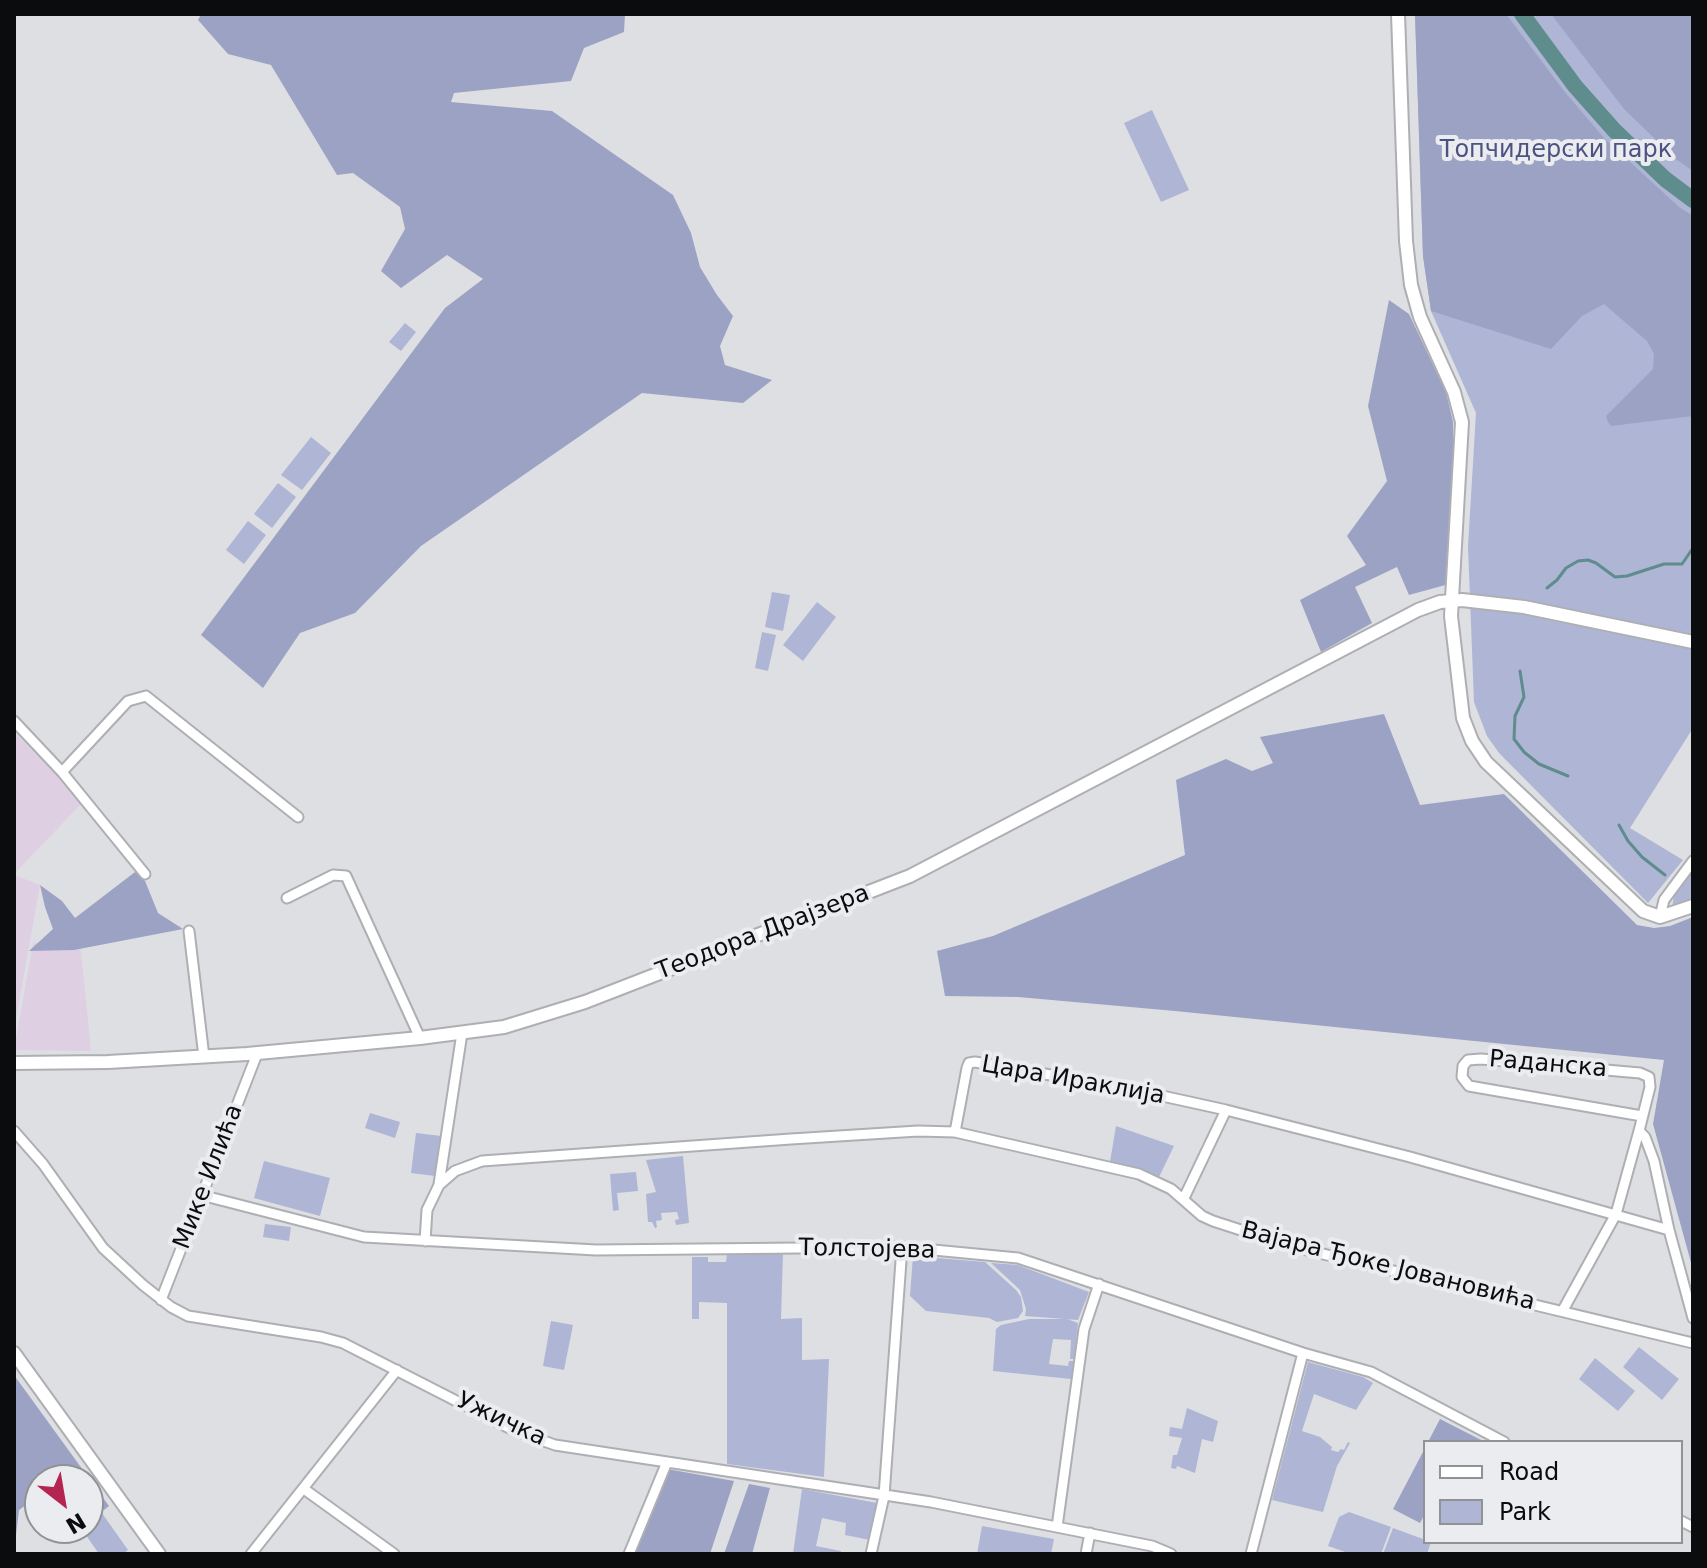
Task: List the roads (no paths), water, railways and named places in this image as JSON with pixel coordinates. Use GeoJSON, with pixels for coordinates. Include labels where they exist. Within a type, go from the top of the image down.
{"type":"FeatureCollection","features":[{"type":"Feature","properties":{"kind":"main road"},"geometry":{"type":"LineString","coordinates":[[1398,14],[1406,241],[1411,285],[1420,317],[1454,392],[1462,422],[1452,635],[1460,704],[1469,735],[1480,754],[1510,787],[1643,911],[1660,917],[1693,906]]}},
{"type":"Feature","properties":{"kind":"main road"},"geometry":{"type":"LineString","coordinates":[[1452,600],[1524,607],[1693,642]]}},
{"type":"Feature","properties":{"kind":"main road","name":"Теодора Драјзера"},"geometry":{"type":"LineString","coordinates":[[14,1063],[257,1054],[420,1038],[504,1027],[585,1002],[910,876],[1418,610],[1452,600]]}},
{"type":"Feature","properties":{"kind":"main road"},"geometry":{"type":"LineString","coordinates":[[14,1353],[159,1554]]}},
{"type":"Feature","properties":{"kind":"street"},"geometry":{"type":"LineString","coordinates":[[62,772],[128,701],[146,696],[298,817]]}},
{"type":"Feature","properties":{"kind":"street"},"geometry":{"type":"LineString","coordinates":[[14,721],[62,772],[145,874]]}},
{"type":"Feature","properties":{"kind":"street"},"geometry":{"type":"LineString","coordinates":[[1660,917],[1664,900],[1693,861]]}},
{"type":"Feature","properties":{"kind":"street"},"geometry":{"type":"LineString","coordinates":[[287,898],[333,875],[346,876],[420,1038]]}},
{"type":"Feature","properties":{"kind":"street"},"geometry":{"type":"LineString","coordinates":[[189,931],[204,1057]]}},
{"type":"Feature","properties":{"kind":"street"},"geometry":{"type":"LineString","coordinates":[[425,1241],[427,1210],[439,1185],[462,1033]]}},
{"type":"Feature","properties":{"kind":"street","name":"Мике Илића"},"geometry":{"type":"LineString","coordinates":[[161,1300],[257,1054]]}},
{"type":"Feature","properties":{"kind":"street","name":"Раданска"},"geometry":{"type":"LineString","coordinates":[[1563,1310],[1616,1214],[1650,1087],[1649,1077],[1640,1073],[1471,1059],[1463,1066],[1462,1077],[1469,1086],[1642,1116]]}},
{"type":"Feature","properties":{"kind":"street","name":"Цара Ираклија"},"geometry":{"type":"LineString","coordinates":[[955,1132],[967,1068],[972,1062],[1126,1088],[1226,1110],[1398,1154],[1669,1230]]}},
{"type":"Feature","properties":{"kind":"street"},"geometry":{"type":"LineString","coordinates":[[1184,1198],[1226,1110]]}},
{"type":"Feature","properties":{"kind":"street","name":"Ужичка"},"geometry":{"type":"LineString","coordinates":[[14,1131],[43,1164],[103,1248],[161,1300],[199,1319],[332,1339],[354,1347],[543,1442],[931,1502],[1152,1546],[1171,1554]]}},
{"type":"Feature","properties":{"kind":"street"},"geometry":{"type":"LineString","coordinates":[[439,1185],[455,1171],[482,1161],[918,1131],[955,1132]]}},
{"type":"Feature","properties":{"kind":"street"},"geometry":{"type":"LineString","coordinates":[[1639,1131],[1645,1137],[1654,1161],[1693,1318]]}},
{"type":"Feature","properties":{"kind":"street","name":"Вајара Ђоке Јовановића"},"geometry":{"type":"LineString","coordinates":[[955,1132],[1139,1174],[1158,1181],[1184,1198],[1202,1216],[1277,1243],[1693,1343]]}},
{"type":"Feature","properties":{"kind":"street","name":"Толстојева"},"geometry":{"type":"LineString","coordinates":[[201,1195],[355,1236],[596,1250],[902,1247],[1018,1258],[1303,1353],[1371,1372],[1500,1440]]}},
{"type":"Feature","properties":{"kind":"street"},"geometry":{"type":"LineString","coordinates":[[871,1554],[884,1496],[902,1247]]}},
{"type":"Feature","properties":{"kind":"street"},"geometry":{"type":"LineString","coordinates":[[1057,1527],[1084,1329],[1099,1284]]}},
{"type":"Feature","properties":{"kind":"street"},"geometry":{"type":"LineString","coordinates":[[1251,1554],[1303,1353]]}},
{"type":"Feature","properties":{"kind":"street"},"geometry":{"type":"LineString","coordinates":[[251,1554],[397,1370]]}},
{"type":"Feature","properties":{"kind":"street"},"geometry":{"type":"LineString","coordinates":[[629,1554],[667,1462]]}},
{"type":"Feature","properties":{"kind":"street"},"geometry":{"type":"LineString","coordinates":[[304,1489],[394,1554]]}},
{"type":"Feature","properties":{"kind":"street"},"geometry":{"type":"LineString","coordinates":[[1086,1554],[1090,1533]]}},
{"type":"Feature","properties":{"kind":"waterway"},"geometry":{"type":"LineString","coordinates":[[1522,14],[1575,86],[1614,130],[1665,179],[1693,200]]}},
{"type":"Feature","properties":{"kind":"waterway"},"geometry":{"type":"LineString","coordinates":[[1547,588],[1566,568],[1578,561],[1596,563],[1615,577],[1627,576],[1664,564],[1682,564],[1693,548]]}},
{"type":"Feature","properties":{"kind":"waterway"},"geometry":{"type":"LineString","coordinates":[[1520,671],[1524,697],[1515,716],[1514,739],[1539,764],[1568,776]]}},
{"type":"Feature","properties":{"kind":"waterway"},"geometry":{"type":"LineString","coordinates":[[1619,825],[1642,857],[1665,875]]}},
{"type":"Feature","properties":{"kind":"park label","name":"Топчидерски парк"},"geometry":{"type":"Point","coordinates":[1556,151]}}]}
